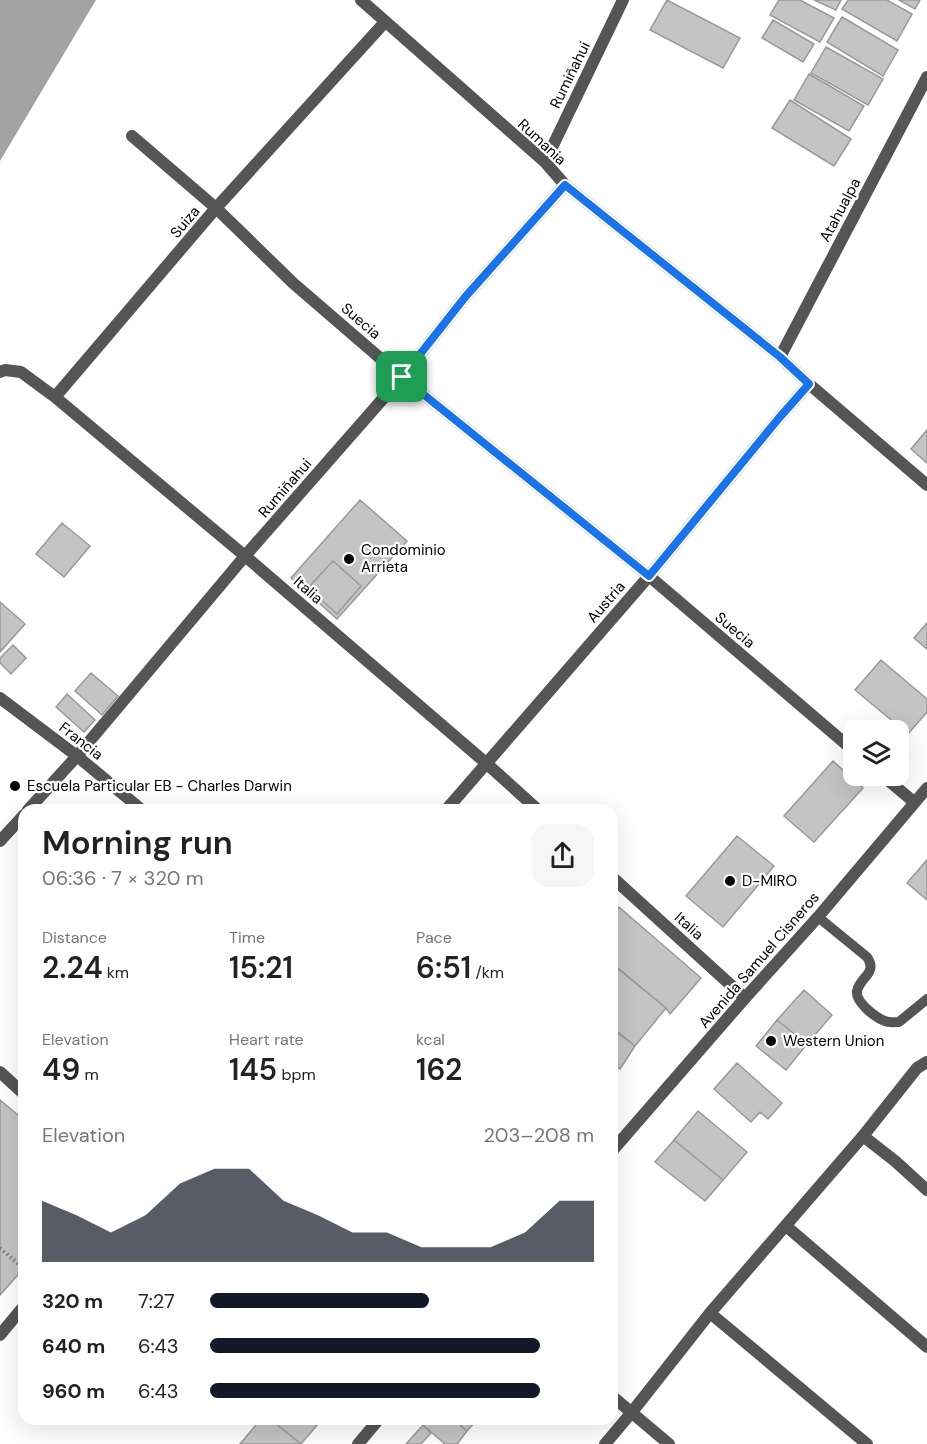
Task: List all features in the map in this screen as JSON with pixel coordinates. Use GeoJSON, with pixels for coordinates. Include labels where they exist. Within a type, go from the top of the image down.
{"type":"FeatureCollection","features":[{"type":"Feature","properties":{"kind":"street","name":"Rumania"},"geometry":{"type":"LineString","coordinates":[[361,0],[545,162],[565,185],[780,357],[927,485]]}},
{"type":"Feature","properties":{"kind":"street","name":"Rumiñahui"},"geometry":{"type":"LineString","coordinates":[[545,162],[623,0]]}},
{"type":"Feature","properties":{"kind":"street","name":"Suiza"},"geometry":{"type":"LineString","coordinates":[[55,398],[216,208],[385,22]]}},
{"type":"Feature","properties":{"kind":"street","name":"Atahualpa"},"geometry":{"type":"LineString","coordinates":[[780,357],[927,77]]}},
{"type":"Feature","properties":{"kind":"street","name":"Suecia"},"geometry":{"type":"LineString","coordinates":[[132,136],[216,208],[293,283],[402,377],[649,576],[843,742]]}},
{"type":"Feature","properties":{"kind":"street","name":"Rumiñahui"},"geometry":{"type":"LineString","coordinates":[[33,804],[77,756],[245,556],[402,377],[466,296],[565,185]]}},
{"type":"Feature","properties":{"kind":"street"},"geometry":{"type":"LineString","coordinates":[[0,372],[5,370],[21,372],[55,398]]}},
{"type":"Feature","properties":{"kind":"street","name":"Austria"},"geometry":{"type":"LineString","coordinates":[[451,804],[649,576],[809,384]]}},
{"type":"Feature","properties":{"kind":"street","name":"Italia"},"geometry":{"type":"LineString","coordinates":[[55,398],[245,556],[531,804]]}},
{"type":"Feature","properties":{"kind":"street","name":"Francia"},"geometry":{"type":"LineString","coordinates":[[0,698],[77,756],[135,804]]}},
{"type":"Feature","properties":{"kind":"street"},"geometry":{"type":"LineString","coordinates":[[895,786],[914,802]]}},
{"type":"Feature","properties":{"kind":"street","name":"Avenida Samuel Cisneros"},"geometry":{"type":"LineString","coordinates":[[618,1144],[818,917],[927,788]]}},
{"type":"Feature","properties":{"kind":"street"},"geometry":{"type":"LineString","coordinates":[[0,841],[18,821]]}},
{"type":"Feature","properties":{"kind":"street","name":"Italia"},"geometry":{"type":"LineString","coordinates":[[618,882],[745,998]]}},
{"type":"Feature","properties":{"kind":"street"},"geometry":{"type":"LineString","coordinates":[[605,1444],[711,1313],[863,1136],[917,1068],[927,1062]]}},
{"type":"Feature","properties":{"kind":"street"},"geometry":{"type":"LineString","coordinates":[[0,1072],[18,1088]]}},
{"type":"Feature","properties":{"kind":"street"},"geometry":{"type":"LineString","coordinates":[[863,1136],[927,1190]]}},
{"type":"Feature","properties":{"kind":"street"},"geometry":{"type":"LineString","coordinates":[[786,1227],[927,1347]]}},
{"type":"Feature","properties":{"kind":"street"},"geometry":{"type":"LineString","coordinates":[[0,1335],[18,1313]]}},
{"type":"Feature","properties":{"kind":"street"},"geometry":{"type":"LineString","coordinates":[[711,1313],[867,1444]]}},
{"type":"Feature","properties":{"kind":"street"},"geometry":{"type":"LineString","coordinates":[[618,1401],[669,1444]]}},
{"type":"Feature","properties":{"kind":"street"},"geometry":{"type":"LineString","coordinates":[[358,1444],[374,1425]]}},
{"type":"Feature","properties":{"kind":"lane"},"geometry":{"type":"LineString","coordinates":[[818,917],[867,957],[871,963],[870,970],[857,990],[858,998],[865,1008],[883,1021],[899,1022],[927,999]]}},
{"type":"Feature","properties":{"kind":"path"},"geometry":{"type":"LineString","coordinates":[[0,1248],[18,1264]]}},
{"type":"Feature","properties":{"kind":"shaded area"},"geometry":{"type":"Polygon","coordinates":[[[0,0],[96,0],[0,161],[0,0]]]}},
{"type":"Feature","properties":{"kind":"building"},"geometry":{"type":"Polygon","coordinates":[[[667,0],[740,38],[723,68],[650,30],[667,0]]]}},
{"type":"Feature","properties":{"kind":"building"},"geometry":{"type":"Polygon","coordinates":[[[779,0],[800,0],[834,18],[820,42],[770,15],[779,0]]]}},
{"type":"Feature","properties":{"kind":"building"},"geometry":{"type":"Polygon","coordinates":[[[814,0],[841,0],[836,10],[814,0]]]}},
{"type":"Feature","properties":{"kind":"building"},"geometry":{"type":"Polygon","coordinates":[[[848,0],[887,0],[912,14],[897,41],[842,9],[848,0]]]}},
{"type":"Feature","properties":{"kind":"building"},"geometry":{"type":"Polygon","coordinates":[[[899,0],[920,0],[915,9],[899,0]]]}},
{"type":"Feature","properties":{"kind":"building"},"geometry":{"type":"Polygon","coordinates":[[[842,17],[898,50],[883,76],[827,42],[842,17]]]}},
{"type":"Feature","properties":{"kind":"building"},"geometry":{"type":"Polygon","coordinates":[[[773,20],[814,44],[803,62],[762,38],[773,20]]]}},
{"type":"Feature","properties":{"kind":"building"},"geometry":{"type":"Polygon","coordinates":[[[826,47],[883,79],[868,105],[811,73],[826,47]]]}},
{"type":"Feature","properties":{"kind":"building"},"geometry":{"type":"Polygon","coordinates":[[[809,74],[864,106],[849,131],[794,100],[809,74]]]}},
{"type":"Feature","properties":{"kind":"building"},"geometry":{"type":"Polygon","coordinates":[[[790,100],[851,139],[834,166],[772,128],[790,100]]]}},
{"type":"Feature","properties":{"kind":"building"},"geometry":{"type":"Polygon","coordinates":[[[927,430],[927,463],[911,449],[927,430]]]}},
{"type":"Feature","properties":{"kind":"building","name":"Condominio Arrieta"},"geometry":{"type":"Polygon","coordinates":[[[360,500],[407,541],[337,619],[291,578],[360,500]]]}},
{"type":"Feature","properties":{"kind":"building"},"geometry":{"type":"Polygon","coordinates":[[[62,523],[90,546],[64,577],[36,554],[62,523]]]}},
{"type":"Feature","properties":{"kind":"building"},"geometry":{"type":"Polygon","coordinates":[[[333,561],[361,586],[337,614],[308,588],[333,561]]]}},
{"type":"Feature","properties":{"kind":"building"},"geometry":{"type":"Polygon","coordinates":[[[0,602],[25,624],[0,652],[0,602]]]}},
{"type":"Feature","properties":{"kind":"building"},"geometry":{"type":"Polygon","coordinates":[[[927,623],[927,649],[914,638],[927,623]]]}},
{"type":"Feature","properties":{"kind":"building"},"geometry":{"type":"Polygon","coordinates":[[[13,645],[26,658],[11,674],[0,663],[0,658],[13,645]]]}},
{"type":"Feature","properties":{"kind":"building"},"geometry":{"type":"Polygon","coordinates":[[[881,660],[927,699],[927,712],[909,733],[909,720],[891,720],[855,690],[881,660]]]}},
{"type":"Feature","properties":{"kind":"building"},"geometry":{"type":"Polygon","coordinates":[[[91,673],[118,696],[102,715],[75,691],[91,673]]]}},
{"type":"Feature","properties":{"kind":"building"},"geometry":{"type":"Polygon","coordinates":[[[67,694],[95,720],[84,732],[56,707],[67,694]]]}},
{"type":"Feature","properties":{"kind":"building"},"geometry":{"type":"Polygon","coordinates":[[[833,761],[843,770],[843,786],[863,788],[814,842],[784,816],[833,761]]]}},
{"type":"Feature","properties":{"kind":"building","name":"D-MIRO"},"geometry":{"type":"Polygon","coordinates":[[[737,836],[774,866],[723,927],[686,896],[737,836]]]}},
{"type":"Feature","properties":{"kind":"building"},"geometry":{"type":"Polygon","coordinates":[[[927,860],[927,900],[907,883],[927,860]]]}},
{"type":"Feature","properties":{"kind":"building"},"geometry":{"type":"Polygon","coordinates":[[[618,908],[701,978],[670,1014],[666,1008],[618,968],[618,908]]]}},
{"type":"Feature","properties":{"kind":"building"},"geometry":{"type":"Polygon","coordinates":[[[618,969],[666,1008],[635,1046],[618,1032],[618,969]]]}},
{"type":"Feature","properties":{"kind":"building"},"geometry":{"type":"Polygon","coordinates":[[[804,990],[832,1015],[807,1044],[777,1020],[804,990]]]}},
{"type":"Feature","properties":{"kind":"building"},"geometry":{"type":"Polygon","coordinates":[[[777,1020],[807,1044],[786,1070],[756,1046],[777,1020]]]}},
{"type":"Feature","properties":{"kind":"building"},"geometry":{"type":"Polygon","coordinates":[[[618,1033],[635,1046],[620,1069],[618,1067],[618,1033]]]}},
{"type":"Feature","properties":{"kind":"building"},"geometry":{"type":"Polygon","coordinates":[[[737,1063],[782,1103],[768,1119],[760,1112],[751,1122],[714,1089],[737,1063]]]}},
{"type":"Feature","properties":{"kind":"building"},"geometry":{"type":"Polygon","coordinates":[[[0,1100],[18,1115],[18,1275],[0,1295],[0,1100]]]}},
{"type":"Feature","properties":{"kind":"building"},"geometry":{"type":"Polygon","coordinates":[[[698,1111],[747,1152],[723,1180],[674,1140],[698,1111]]]}},
{"type":"Feature","properties":{"kind":"building"},"geometry":{"type":"Polygon","coordinates":[[[674,1140],[723,1180],[705,1201],[655,1162],[674,1140]]]}},
{"type":"Feature","properties":{"kind":"building"},"geometry":{"type":"Polygon","coordinates":[[[256,1425],[277,1425],[301,1444],[240,1444],[256,1425]]]}},
{"type":"Feature","properties":{"kind":"building"},"geometry":{"type":"Polygon","coordinates":[[[277,1425],[317,1425],[301,1444],[277,1425]]]}},
{"type":"Feature","properties":{"kind":"building"},"geometry":{"type":"Polygon","coordinates":[[[423,1425],[460,1425],[467,1431],[457,1444],[445,1444],[423,1425]]]}},
{"type":"Feature","properties":{"kind":"building"},"geometry":{"type":"Polygon","coordinates":[[[423,1425],[431,1433],[421,1444],[406,1444],[423,1425]]]}},
{"type":"Feature","properties":{"kind":"building"},"geometry":{"type":"Polygon","coordinates":[[[460,1425],[472,1425],[467,1431],[460,1425]]]}},
{"type":"Feature","properties":{"kind":"place","name":"Condominio Arrieta"},"geometry":{"type":"Point","coordinates":[349,559]}},
{"type":"Feature","properties":{"kind":"place","name":"Escuela Particular EB - Charles Darwin"},"geometry":{"type":"Point","coordinates":[15,786]}},
{"type":"Feature","properties":{"kind":"place","name":"D-MIRO"},"geometry":{"type":"Point","coordinates":[730,881]}},
{"type":"Feature","properties":{"kind":"place","name":"Western Union"},"geometry":{"type":"Point","coordinates":[771,1041]}},
{"type":"Feature","properties":{"kind":"route"},"geometry":{"type":"LineString","coordinates":[[565,185],[780,357],[809,384],[649,576],[402,377],[466,296],[565,185]]}}]}
